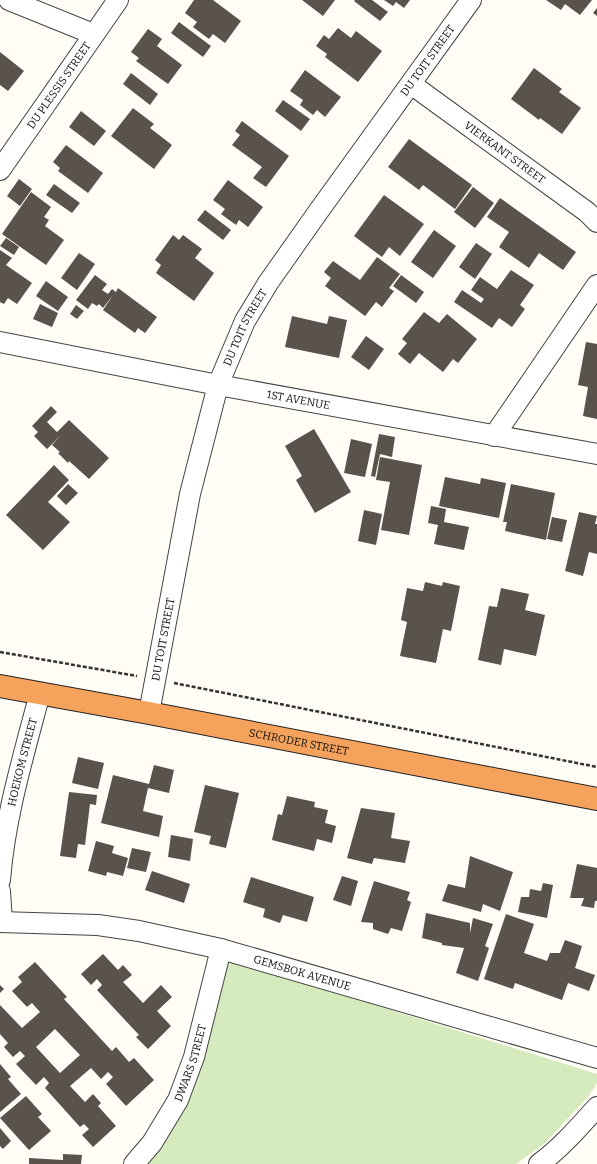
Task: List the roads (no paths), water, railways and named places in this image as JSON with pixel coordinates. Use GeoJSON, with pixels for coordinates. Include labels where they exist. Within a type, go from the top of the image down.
{"type":"FeatureCollection","features":[{"type":"Feature","properties":{"kind":"highway","name":"SCHRODER STREET"},"geometry":{"type":"LineString","coordinates":[[0,686],[150,713],[597,799]]}},
{"type":"Feature","properties":{"kind":"street"},"geometry":{"type":"LineString","coordinates":[[9,0],[93,34]]}},
{"type":"Feature","properties":{"kind":"street","name":"DU PLESSIS STREET"},"geometry":{"type":"LineString","coordinates":[[0,170],[118,0]]}},
{"type":"Feature","properties":{"kind":"street","name":"DU TOIT STREET"},"geometry":{"type":"LineString","coordinates":[[150,713],[190,494],[218,385],[245,321],[268,283],[470,0]]}},
{"type":"Feature","properties":{"kind":"street","name":"VIERKANT STREET"},"geometry":{"type":"LineString","coordinates":[[411,84],[587,212],[597,222]]}},
{"type":"Feature","properties":{"kind":"street"},"geometry":{"type":"LineString","coordinates":[[494,436],[597,285]]}},
{"type":"Feature","properties":{"kind":"street","name":"1ST AVENUE"},"geometry":{"type":"LineString","coordinates":[[0,342],[218,385],[597,454]]}},
{"type":"Feature","properties":{"kind":"street","name":"HOEKOM STREET"},"geometry":{"type":"LineString","coordinates":[[0,880],[3,848],[11,809],[40,693]]}},
{"type":"Feature","properties":{"kind":"street"},"geometry":{"type":"LineString","coordinates":[[0,891],[1,922]]}},
{"type":"Feature","properties":{"kind":"street","name":"GEMSBOK AVENUE"},"geometry":{"type":"LineString","coordinates":[[1,922],[98,925],[139,931],[221,949],[597,1058]]}},
{"type":"Feature","properties":{"kind":"street","name":"DWARS STREET"},"geometry":{"type":"LineString","coordinates":[[134,1164],[152,1143],[178,1100],[194,1057],[221,949]]}},
{"type":"Feature","properties":{"kind":"street"},"geometry":{"type":"LineString","coordinates":[[539,1164],[550,1156],[572,1135],[597,1107]]}}]}
